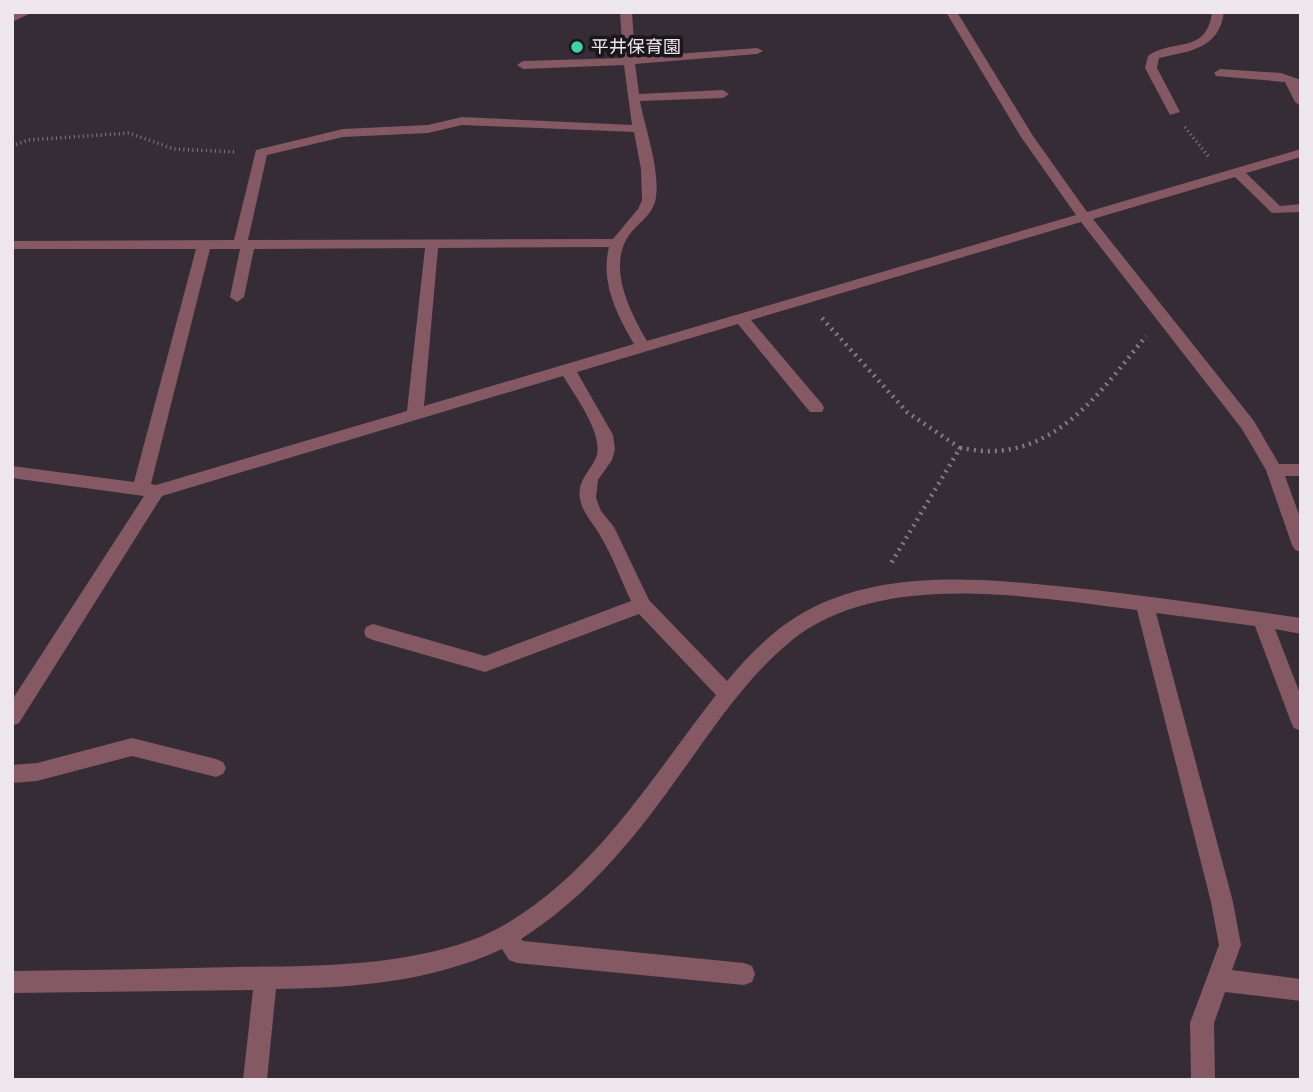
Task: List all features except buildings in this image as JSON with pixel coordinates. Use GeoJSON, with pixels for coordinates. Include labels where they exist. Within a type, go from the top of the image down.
{"type":"FeatureCollection","features":[{"type":"Feature","properties":{"kind":"street"},"geometry":{"type":"LineString","coordinates":[[12,19],[28,12]]}},
{"type":"Feature","properties":{"kind":"street"},"geometry":{"type":"LineString","coordinates":[[626,12],[633,98],[650,192],[648,205],[614,253],[616,285],[624,315],[643,346]]}},
{"type":"Feature","properties":{"kind":"street"},"geometry":{"type":"LineString","coordinates":[[951,12],[1027,137],[1084,217],[1248,425],[1274,470],[1301,545]]}},
{"type":"Feature","properties":{"kind":"street"},"geometry":{"type":"LineString","coordinates":[[1174,112],[1151,68],[1154,56],[1188,48],[1208,39],[1215,32],[1218,12]]}},
{"type":"Feature","properties":{"kind":"street"},"geometry":{"type":"LineString","coordinates":[[523,65],[757,51]]}},
{"type":"Feature","properties":{"kind":"street"},"geometry":{"type":"LineString","coordinates":[[1220,73],[1295,82],[1301,102]]}},
{"type":"Feature","properties":{"kind":"street"},"geometry":{"type":"LineString","coordinates":[[633,98],[723,93]]}},
{"type":"Feature","properties":{"kind":"street"},"geometry":{"type":"LineString","coordinates":[[237,297],[261,153],[343,133],[428,129],[462,121],[640,129]]}},
{"type":"Feature","properties":{"kind":"street"},"geometry":{"type":"LineString","coordinates":[[12,472],[149,490],[1301,153]]}},
{"type":"Feature","properties":{"kind":"street"},"geometry":{"type":"LineString","coordinates":[[1231,174],[1277,210],[1301,208]]}},
{"type":"Feature","properties":{"kind":"street"},"geometry":{"type":"LineString","coordinates":[[415,414],[432,243]]}},
{"type":"Feature","properties":{"kind":"street"},"geometry":{"type":"LineString","coordinates":[[12,245],[619,243]]}},
{"type":"Feature","properties":{"kind":"street"},"geometry":{"type":"LineString","coordinates":[[12,717],[149,490],[204,244]]}},
{"type":"Feature","properties":{"kind":"street"},"geometry":{"type":"LineString","coordinates":[[741,318],[816,408]]}},
{"type":"Feature","properties":{"kind":"street"},"geometry":{"type":"LineString","coordinates":[[567,369],[605,435],[604,460],[590,480],[588,498],[642,605],[727,694]]}},
{"type":"Feature","properties":{"kind":"street"},"geometry":{"type":"LineString","coordinates":[[1274,470],[1301,470]]}},
{"type":"Feature","properties":{"kind":"street"},"geometry":{"type":"LineString","coordinates":[[12,982],[266,978],[428,965],[471,953],[506,936],[571,891],[612,849],[742,674],[779,638],[822,611],[878,595],[909,588],[965,586],[1144,603],[1301,626]]}},
{"type":"Feature","properties":{"kind":"street"},"geometry":{"type":"LineString","coordinates":[[1144,603],[1230,945],[1202,1023],[1203,1080]]}},
{"type":"Feature","properties":{"kind":"street"},"geometry":{"type":"LineString","coordinates":[[373,632],[485,664],[642,605]]}},
{"type":"Feature","properties":{"kind":"street"},"geometry":{"type":"LineString","coordinates":[[1262,620],[1301,722]]}},
{"type":"Feature","properties":{"kind":"street"},"geometry":{"type":"LineString","coordinates":[[12,774],[37,772],[132,747],[216,768]]}},
{"type":"Feature","properties":{"kind":"street"},"geometry":{"type":"LineString","coordinates":[[506,936],[517,952],[744,974]]}},
{"type":"Feature","properties":{"kind":"street"},"geometry":{"type":"LineString","coordinates":[[256,1080],[266,978]]}},
{"type":"Feature","properties":{"kind":"street"},"geometry":{"type":"LineString","coordinates":[[1219,980],[1301,990]]}},
{"type":"Feature","properties":{"kind":"path"},"geometry":{"type":"LineString","coordinates":[[1174,112],[1231,174]]}},
{"type":"Feature","properties":{"kind":"path"},"geometry":{"type":"LineString","coordinates":[[12,146],[29,140],[129,133],[174,149],[261,153]]}},
{"type":"Feature","properties":{"kind":"path"},"geometry":{"type":"LineString","coordinates":[[804,299],[908,412],[960,449],[984,454],[1012,451],[1039,442],[1084,412],[1163,316]]}},
{"type":"Feature","properties":{"kind":"path"},"geometry":{"type":"LineString","coordinates":[[878,595],[884,574],[960,449]]}},
{"type":"Feature","properties":{"kind":"place","name":"平井保育園"},"geometry":{"type":"Point","coordinates":[577,47]}}]}
